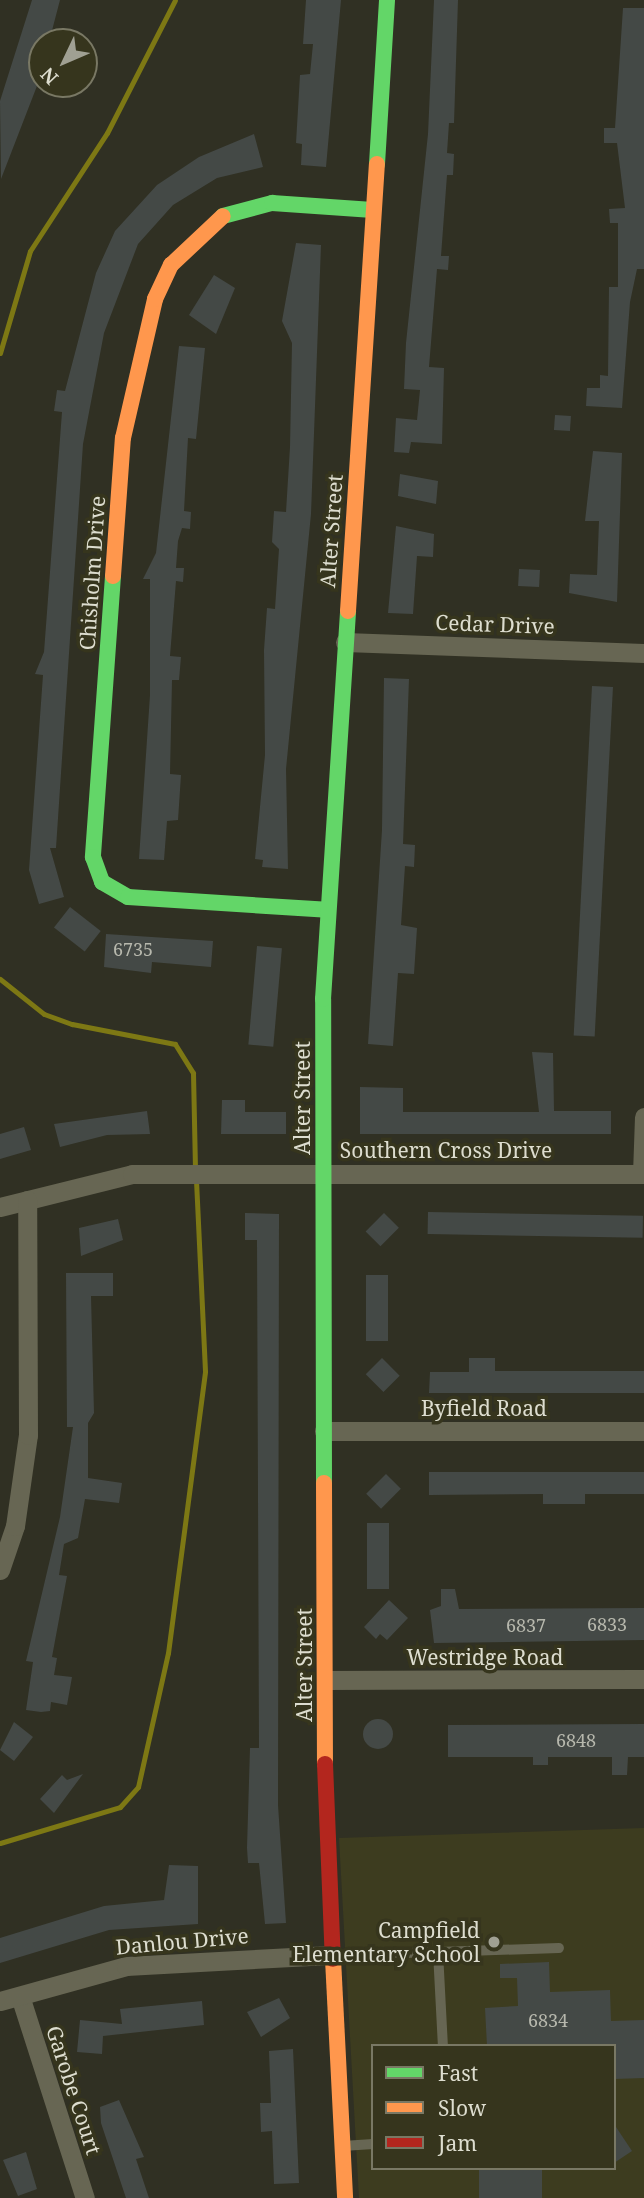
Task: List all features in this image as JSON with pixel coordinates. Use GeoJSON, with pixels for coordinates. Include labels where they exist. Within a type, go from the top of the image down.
{"type":"FeatureCollection","features":[{"type":"Feature","properties":{"kind":"street","name":"Alter Street"},"geometry":{"type":"LineString","coordinates":[[345,2198],[330,1955],[326,1680],[322,1172],[327,910],[387,0]]}},
{"type":"Feature","properties":{"kind":"street","name":"Chisholm Drive"},"geometry":{"type":"LineString","coordinates":[[327,910],[128,897],[102,882],[93,857],[123,438],[155,299],[171,265],[219,217],[272,203],[373,210]]}},
{"type":"Feature","properties":{"kind":"street","name":"Cedar Drive"},"geometry":{"type":"LineString","coordinates":[[345,642],[644,653]]}},
{"type":"Feature","properties":{"kind":"street"},"geometry":{"type":"LineString","coordinates":[[643,1174],[644,1117]]}},
{"type":"Feature","properties":{"kind":"street","name":"Southern Cross Drive"},"geometry":{"type":"LineString","coordinates":[[0,1207],[100,1179],[168,1173],[643,1174]]}},
{"type":"Feature","properties":{"kind":"street"},"geometry":{"type":"LineString","coordinates":[[0,1570],[15,1526],[28,1435],[27,1200]]}},
{"type":"Feature","properties":{"kind":"street","name":"Byfield Road"},"geometry":{"type":"LineString","coordinates":[[324,1431],[644,1431]]}},
{"type":"Feature","properties":{"kind":"street","name":"Westridge Road"},"geometry":{"type":"LineString","coordinates":[[326,1680],[644,1679]]}},
{"type":"Feature","properties":{"kind":"street","name":"Danlou Drive"},"geometry":{"type":"LineString","coordinates":[[0,2001],[153,1963],[330,1955]]}},
{"type":"Feature","properties":{"kind":"street","name":"Garobe Court"},"geometry":{"type":"LineString","coordinates":[[20,1996],[85,2198]]}},
{"type":"Feature","properties":{"kind":"lane"},"geometry":{"type":"LineString","coordinates":[[330,1955],[559,1948]]}},
{"type":"Feature","properties":{"kind":"lane"},"geometry":{"type":"LineString","coordinates":[[438,1952],[443,2044]]}},
{"type":"Feature","properties":{"kind":"lane"},"geometry":{"type":"LineString","coordinates":[[342,2146],[371,2144]]}},
{"type":"Feature","properties":{"kind":"shaded area","name":"Campfield Elementary School"},"geometry":{"type":"Polygon","coordinates":[[[644,1828],[644,2198],[359,2198],[339,1838],[644,1828]]]}},
{"type":"Feature","properties":{"kind":"building"},"geometry":{"type":"Polygon","coordinates":[[[32,0],[60,0],[53,28],[28,28],[28,98],[32,98],[1,179],[0,101],[32,0]]]}},
{"type":"Feature","properties":{"kind":"building"},"geometry":{"type":"Polygon","coordinates":[[[306,0],[341,0],[326,167],[301,165],[302,144],[296,143],[300,75],[310,74],[313,44],[303,44],[306,0]]]}},
{"type":"Feature","properties":{"kind":"building"},"geometry":{"type":"Polygon","coordinates":[[[434,0],[458,0],[454,123],[449,123],[447,153],[454,154],[453,175],[447,175],[441,256],[449,256],[448,270],[437,269],[429,367],[444,368],[442,444],[411,442],[409,453],[394,452],[396,418],[417,420],[420,390],[404,389],[406,343],[428,134],[434,0]]]}},
{"type":"Feature","properties":{"kind":"building"},"geometry":{"type":"Polygon","coordinates":[[[623,8],[644,8],[644,269],[637,269],[630,302],[622,408],[586,406],[587,388],[600,388],[600,375],[608,376],[609,287],[618,287],[618,223],[610,223],[609,209],[625,208],[617,143],[604,143],[604,128],[615,128],[623,8]]]}},
{"type":"Feature","properties":{"kind":"building"},"geometry":{"type":"Polygon","coordinates":[[[254,134],[263,167],[217,178],[173,205],[138,244],[104,333],[83,444],[56,848],[50,848],[64,897],[39,904],[29,870],[43,675],[35,674],[44,652],[62,412],[54,411],[57,390],[65,391],[96,273],[115,231],[157,185],[199,157],[254,134]]]}},
{"type":"Feature","properties":{"kind":"building"},"geometry":{"type":"Polygon","coordinates":[[[296,243],[321,245],[311,514],[286,769],[288,869],[262,867],[263,860],[255,859],[265,755],[264,650],[267,608],[275,609],[279,549],[272,542],[274,511],[286,512],[290,447],[292,343],[282,321],[296,243]]]}},
{"type":"Feature","properties":{"kind":"building"},"geometry":{"type":"Polygon","coordinates":[[[214,275],[235,288],[216,334],[189,315],[214,275]]]}},
{"type":"Feature","properties":{"kind":"building"},"geometry":{"type":"Polygon","coordinates":[[[179,346],[205,348],[196,439],[188,438],[184,511],[191,512],[190,529],[182,528],[178,541],[176,568],[184,568],[183,582],[176,581],[170,656],[181,657],[179,680],[172,680],[170,774],[181,775],[178,820],[167,821],[164,860],[139,859],[150,695],[150,579],[143,579],[156,553],[179,346]]]}},
{"type":"Feature","properties":{"kind":"building"},"geometry":{"type":"Polygon","coordinates":[[[555,415],[571,416],[570,431],[554,430],[555,415]]]}},
{"type":"Feature","properties":{"kind":"building"},"geometry":{"type":"Polygon","coordinates":[[[593,451],[622,453],[617,602],[569,593],[570,574],[597,575],[599,521],[585,521],[593,451]]]}},
{"type":"Feature","properties":{"kind":"building"},"geometry":{"type":"Polygon","coordinates":[[[400,474],[438,481],[436,504],[398,496],[400,474]]]}},
{"type":"Feature","properties":{"kind":"building"},"geometry":{"type":"Polygon","coordinates":[[[396,526],[434,534],[433,557],[417,556],[413,614],[388,613],[396,526]]]}},
{"type":"Feature","properties":{"kind":"building"},"geometry":{"type":"Polygon","coordinates":[[[519,569],[540,570],[539,587],[518,586],[519,569]]]}},
{"type":"Feature","properties":{"kind":"building"},"geometry":{"type":"Polygon","coordinates":[[[384,678],[409,679],[403,844],[415,845],[414,867],[405,866],[401,925],[417,928],[414,974],[398,973],[393,1046],[368,1044],[382,830],[384,678]]]}},
{"type":"Feature","properties":{"kind":"building"},"geometry":{"type":"Polygon","coordinates":[[[592,686],[613,687],[595,1037],[574,1036],[592,686]]]}},
{"type":"Feature","properties":{"kind":"building"},"geometry":{"type":"Polygon","coordinates":[[[70,907],[101,931],[85,951],[54,927],[70,907]]]}},
{"type":"Feature","properties":{"kind":"building"},"geometry":{"type":"Polygon","coordinates":[[[106,934],[213,941],[211,967],[152,962],[151,973],[104,967],[106,934]]]}},
{"type":"Feature","properties":{"kind":"building"},"geometry":{"type":"Polygon","coordinates":[[[257,946],[282,948],[273,1047],[248,1045],[257,946]]]}},
{"type":"Feature","properties":{"kind":"building"},"geometry":{"type":"Polygon","coordinates":[[[532,1052],[553,1053],[554,1111],[611,1111],[611,1134],[360,1134],[360,1087],[403,1088],[403,1112],[539,1112],[532,1052]]]}},
{"type":"Feature","properties":{"kind":"building"},"geometry":{"type":"Polygon","coordinates":[[[222,1100],[245,1100],[245,1112],[286,1112],[286,1134],[221,1134],[222,1100]]]}},
{"type":"Feature","properties":{"kind":"building"},"geometry":{"type":"Polygon","coordinates":[[[147,1111],[150,1134],[107,1135],[60,1147],[54,1124],[147,1111]]]}},
{"type":"Feature","properties":{"kind":"building"},"geometry":{"type":"Polygon","coordinates":[[[24,1127],[31,1150],[0,1159],[0,1134],[24,1127]]]}},
{"type":"Feature","properties":{"kind":"building"},"geometry":{"type":"Polygon","coordinates":[[[428,1212],[643,1216],[643,1238],[428,1234],[428,1212]]]}},
{"type":"Feature","properties":{"kind":"building"},"geometry":{"type":"Polygon","coordinates":[[[245,1213],[279,1214],[278,1805],[286,1923],[265,1924],[259,1863],[248,1863],[247,1848],[250,1748],[259,1748],[257,1240],[245,1240],[245,1213]]]}},
{"type":"Feature","properties":{"kind":"building"},"geometry":{"type":"Polygon","coordinates":[[[384,1213],[399,1228],[380,1246],[366,1231],[384,1213]]]}},
{"type":"Feature","properties":{"kind":"building"},"geometry":{"type":"Polygon","coordinates":[[[118,1219],[123,1240],[81,1256],[79,1228],[118,1219]]]}},
{"type":"Feature","properties":{"kind":"building"},"geometry":{"type":"Polygon","coordinates":[[[66,1273],[113,1273],[113,1296],[91,1296],[94,1413],[88,1423],[88,1478],[122,1483],[119,1503],[85,1499],[78,1538],[64,1544],[59,1575],[67,1576],[52,1657],[57,1658],[54,1675],[72,1677],[67,1705],[51,1702],[50,1711],[41,1712],[26,1710],[33,1662],[26,1661],[60,1517],[73,1427],[67,1427],[66,1273]]]}},
{"type":"Feature","properties":{"kind":"building"},"geometry":{"type":"Polygon","coordinates":[[[366,1275],[388,1275],[388,1341],[366,1341],[366,1275]]]}},
{"type":"Feature","properties":{"kind":"building"},"geometry":{"type":"Polygon","coordinates":[[[382,1358],[400,1376],[383,1392],[366,1374],[382,1358]]]}},
{"type":"Feature","properties":{"kind":"building"},"geometry":{"type":"Polygon","coordinates":[[[469,1358],[495,1358],[495,1371],[644,1371],[644,1393],[429,1393],[430,1372],[469,1372],[469,1358]]]}},
{"type":"Feature","properties":{"kind":"building"},"geometry":{"type":"Polygon","coordinates":[[[429,1472],[644,1472],[644,1494],[585,1494],[585,1504],[543,1504],[543,1494],[429,1495],[429,1472]]]}},
{"type":"Feature","properties":{"kind":"building"},"geometry":{"type":"Polygon","coordinates":[[[386,1474],[401,1489],[381,1509],[366,1494],[386,1474]]]}},
{"type":"Feature","properties":{"kind":"building"},"geometry":{"type":"Polygon","coordinates":[[[367,1523],[389,1523],[389,1589],[367,1589],[367,1523]]]}},
{"type":"Feature","properties":{"kind":"building"},"geometry":{"type":"Polygon","coordinates":[[[441,1589],[455,1589],[459,1609],[644,1608],[644,1640],[434,1643],[430,1610],[441,1606],[441,1589]]]}},
{"type":"Feature","properties":{"kind":"building"},"geometry":{"type":"Polygon","coordinates":[[[389,1600],[408,1618],[387,1640],[380,1634],[376,1639],[364,1627],[389,1600]]]}},
{"type":"Feature","properties":{"kind":"building"},"geometry":{"type":"Polygon","coordinates":[[[378,1719],[384,1720],[392,1728],[392,1740],[384,1748],[378,1749],[372,1748],[364,1740],[363,1734],[364,1728],[372,1720],[378,1719]]]}},
{"type":"Feature","properties":{"kind":"building"},"geometry":{"type":"Polygon","coordinates":[[[14,1722],[33,1737],[14,1761],[0,1750],[14,1722]]]}},
{"type":"Feature","properties":{"kind":"building"},"geometry":{"type":"Polygon","coordinates":[[[644,1724],[644,1757],[628,1757],[627,1775],[612,1775],[612,1757],[548,1757],[548,1765],[533,1765],[533,1757],[448,1757],[448,1725],[644,1724]]]}},
{"type":"Feature","properties":{"kind":"building"},"geometry":{"type":"Polygon","coordinates":[[[83,1774],[54,1813],[40,1799],[62,1775],[67,1780],[83,1774]]]}},
{"type":"Feature","properties":{"kind":"building"},"geometry":{"type":"Polygon","coordinates":[[[169,1865],[198,1866],[198,1924],[109,1930],[0,1963],[0,1938],[104,1906],[164,1900],[169,1865]]]}},
{"type":"Feature","properties":{"kind":"building"},"geometry":{"type":"Polygon","coordinates":[[[549,1962],[550,1992],[610,1990],[611,2021],[644,2020],[644,2078],[616,2079],[616,2044],[487,2044],[485,2008],[518,2006],[517,1978],[500,1978],[500,1964],[549,1962]]]}},
{"type":"Feature","properties":{"kind":"building"},"geometry":{"type":"Polygon","coordinates":[[[279,1998],[290,2018],[261,2037],[247,2012],[279,1998]]]}},
{"type":"Feature","properties":{"kind":"building"},"geometry":{"type":"Polygon","coordinates":[[[202,2001],[204,2025],[103,2036],[102,2054],[77,2052],[80,2020],[122,2024],[120,2009],[202,2001]]]}},
{"type":"Feature","properties":{"kind":"building"},"geometry":{"type":"Polygon","coordinates":[[[293,2049],[299,2183],[274,2184],[272,2131],[261,2132],[260,2103],[271,2103],[269,2051],[293,2049]]]}},
{"type":"Feature","properties":{"kind":"building"},"geometry":{"type":"Polygon","coordinates":[[[119,2100],[144,2157],[136,2159],[149,2198],[126,2198],[101,2123],[100,2107],[119,2100]]]}},
{"type":"Feature","properties":{"kind":"building"},"geometry":{"type":"Polygon","coordinates":[[[616,2127],[632,2151],[616,2162],[616,2127]]]}},
{"type":"Feature","properties":{"kind":"building"},"geometry":{"type":"Polygon","coordinates":[[[26,2152],[37,2189],[18,2196],[3,2160],[26,2152]]]}},
{"type":"Feature","properties":{"kind":"building"},"geometry":{"type":"Polygon","coordinates":[[[479,2170],[542,2170],[542,2198],[479,2198],[479,2170]]]}},
{"type":"Feature","properties":{"kind":"waterway"},"geometry":{"type":"LineString","coordinates":[[0,353],[30,251],[107,133],[175,0]]}},
{"type":"Feature","properties":{"kind":"waterway"},"geometry":{"type":"LineString","coordinates":[[0,979],[44,1014],[72,1024],[175,1044],[193,1073],[195,1169]]}},
{"type":"Feature","properties":{"kind":"waterway"},"geometry":{"type":"LineString","coordinates":[[0,1843],[120,1807],[138,1787],[168,1653],[205,1371],[196,1179]]}},
{"type":"Feature","properties":{"kind":"traffic: fast"},"geometry":{"type":"LineString","coordinates":[[377,164],[387,0]]}},
{"type":"Feature","properties":{"kind":"traffic: fast"},"geometry":{"type":"LineString","coordinates":[[223,216],[272,203],[373,210]]}},
{"type":"Feature","properties":{"kind":"traffic: fast"},"geometry":{"type":"LineString","coordinates":[[113,576],[93,857],[102,882],[128,897],[327,910]]}},
{"type":"Feature","properties":{"kind":"traffic: fast"},"geometry":{"type":"LineString","coordinates":[[324,1483],[323,999],[348,611]]}},
{"type":"Feature","properties":{"kind":"traffic: slow"},"geometry":{"type":"LineString","coordinates":[[348,611],[377,164]]}},
{"type":"Feature","properties":{"kind":"traffic: slow"},"geometry":{"type":"LineString","coordinates":[[113,576],[123,438],[155,299],[171,265],[223,216]]}},
{"type":"Feature","properties":{"kind":"traffic: slow"},"geometry":{"type":"LineString","coordinates":[[324,1483],[325,1764]]}},
{"type":"Feature","properties":{"kind":"traffic: slow"},"geometry":{"type":"LineString","coordinates":[[333,1959],[345,2198]]}},
{"type":"Feature","properties":{"kind":"traffic: jam"},"geometry":{"type":"LineString","coordinates":[[325,1764],[333,1959]]}},
{"type":"Feature","properties":{"kind":"place","name":"Campfield Elementary School"},"geometry":{"type":"Point","coordinates":[494,1942]}}]}
